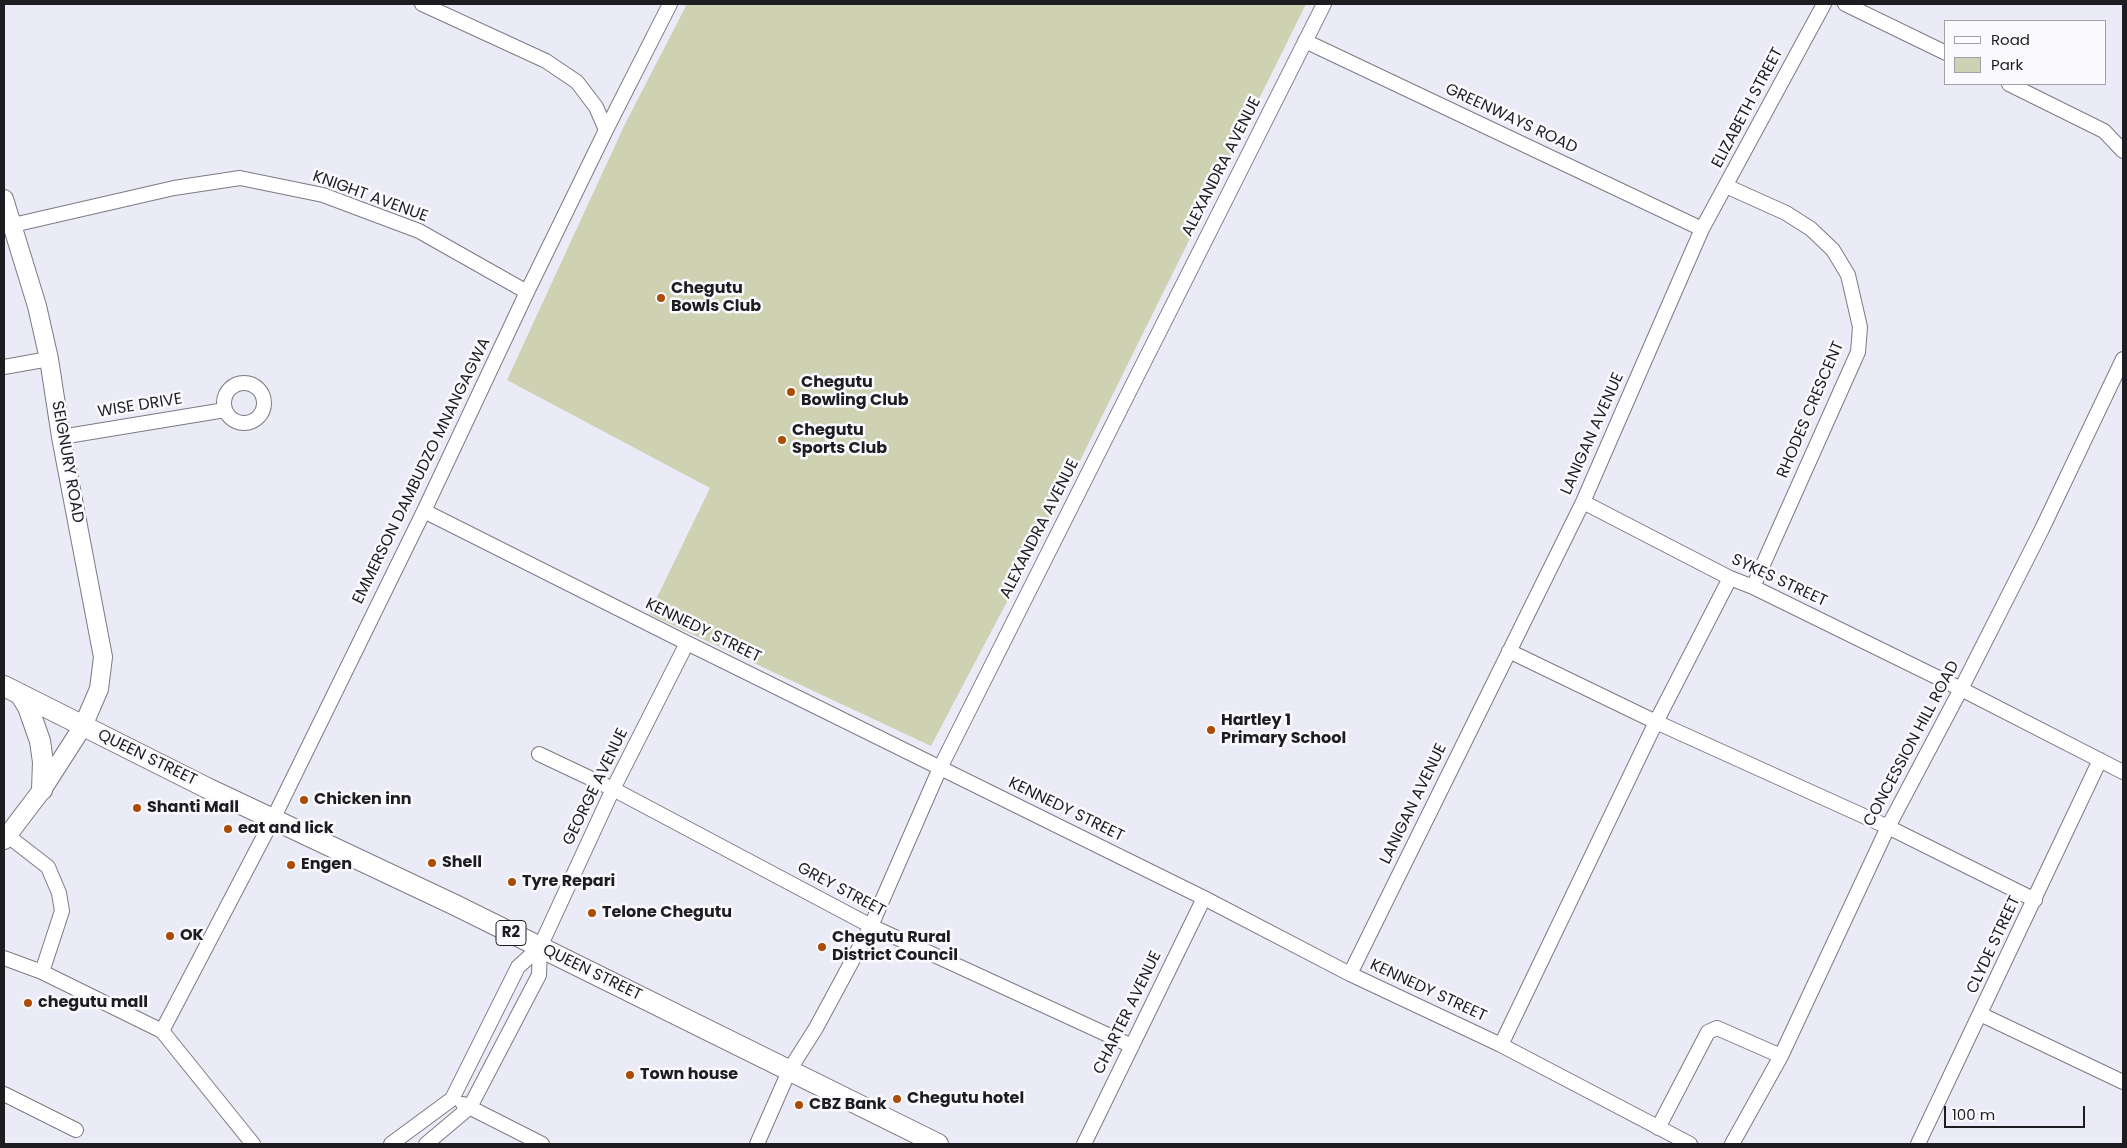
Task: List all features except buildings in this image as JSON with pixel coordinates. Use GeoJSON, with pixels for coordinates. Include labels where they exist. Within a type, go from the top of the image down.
{"type":"FeatureCollection","features":[{"type":"Feature","properties":{"kind":"highway","name":"R2"},"geometry":{"type":"LineString","coordinates":[[12,690],[83,726]]}},
{"type":"Feature","properties":{"kind":"highway"},"geometry":{"type":"LineString","coordinates":[[12,690],[28,707],[40,741],[42,790]]}},
{"type":"Feature","properties":{"kind":"highway","name":"QUEEN STREET"},"geometry":{"type":"LineString","coordinates":[[83,726],[790,1069],[938,1144]]}},
{"type":"Feature","properties":{"kind":"main road","name":"SEIGNURY ROAD"},"geometry":{"type":"LineString","coordinates":[[4,199],[37,306],[49,358],[61,437],[103,657],[99,689],[83,726],[42,790],[6,838]]}},
{"type":"Feature","properties":{"kind":"street"},"geometry":{"type":"LineString","coordinates":[[422,4],[546,61],[577,82],[596,107],[606,130]]}},
{"type":"Feature","properties":{"kind":"street","name":"EMMERSON DAMBUDZO MNANGAGWA"},"geometry":{"type":"LineString","coordinates":[[162,1031],[273,819],[424,511],[527,292],[670,4]]}},
{"type":"Feature","properties":{"kind":"street","name":"ALEXANDRA AVENUE"},"geometry":{"type":"LineString","coordinates":[[756,1144],[790,1069],[816,1028],[871,926],[940,768],[1324,4]]}},
{"type":"Feature","properties":{"kind":"street","name":"ELIZABETH STREET"},"geometry":{"type":"LineString","coordinates":[[1702,229],[1824,4]]}},
{"type":"Feature","properties":{"kind":"street"},"geometry":{"type":"LineString","coordinates":[[1845,4],[1944,52]]}},
{"type":"Feature","properties":{"kind":"street","name":"GREENWAYS ROAD"},"geometry":{"type":"LineString","coordinates":[[1305,41],[1702,229]]}},
{"type":"Feature","properties":{"kind":"street"},"geometry":{"type":"LineString","coordinates":[[2011,85],[2104,131],[2123,151]]}},
{"type":"Feature","properties":{"kind":"street","name":"KNIGHT AVENUE"},"geometry":{"type":"LineString","coordinates":[[13,225],[174,188],[240,178],[323,195],[419,231],[527,292]]}},
{"type":"Feature","properties":{"kind":"street","name":"RHODES CRESCENT"},"geometry":{"type":"LineString","coordinates":[[1726,186],[1786,213],[1811,229],[1833,250],[1848,275],[1860,327],[1858,352],[1753,586]]}},
{"type":"Feature","properties":{"kind":"street","name":"LANIGAN AVENUE"},"geometry":{"type":"LineString","coordinates":[[1350,974],[1583,502],[1702,229]]}},
{"type":"Feature","properties":{"kind":"street"},"geometry":{"type":"LineString","coordinates":[[4,367],[49,358]]}},
{"type":"Feature","properties":{"kind":"street","name":"CONCESSION HILL ROAD"},"geometry":{"type":"LineString","coordinates":[[1732,1144],[1781,1056],[1888,826],[1961,689],[2042,529],[2123,359]]}},
{"type":"Feature","properties":{"kind":"street","name":"WISE DRIVE"},"geometry":{"type":"LineString","coordinates":[[61,437],[225,410]]}},
{"type":"Feature","properties":{"kind":"street","name":"SYKES STREET"},"geometry":{"type":"LineString","coordinates":[[1583,502],[1730,578],[1753,586],[2123,772]]}},
{"type":"Feature","properties":{"kind":"street","name":"KENNEDY STREET"},"geometry":{"type":"LineString","coordinates":[[424,511],[686,643],[1204,898],[1350,974],[1501,1045],[1690,1144]]}},
{"type":"Feature","properties":{"kind":"street"},"geometry":{"type":"LineString","coordinates":[[1501,1045],[1656,722],[1730,578]]}},
{"type":"Feature","properties":{"kind":"street","name":"GEORGE AVENUE"},"geometry":{"type":"LineString","coordinates":[[426,1144],[470,1107],[538,975],[540,947],[613,788],[686,643]]}},
{"type":"Feature","properties":{"kind":"street"},"geometry":{"type":"LineString","coordinates":[[1509,650],[1656,722],[1888,826],[2034,900]]}},
{"type":"Feature","properties":{"kind":"street","name":"GREY STREET"},"geometry":{"type":"LineString","coordinates":[[539,754],[613,788],[871,926],[1132,1046]]}},
{"type":"Feature","properties":{"kind":"street","name":"CLYDE STREET"},"geometry":{"type":"LineString","coordinates":[[1918,1144],[2100,760]]}},
{"type":"Feature","properties":{"kind":"street"},"geometry":{"type":"LineString","coordinates":[[6,838],[48,867],[59,894],[62,911],[42,972]]}},
{"type":"Feature","properties":{"kind":"street","name":"CHARTER AVENUE"},"geometry":{"type":"LineString","coordinates":[[1084,1144],[1204,898]]}},
{"type":"Feature","properties":{"kind":"street","name":"GEORGE AVENUE"},"geometry":{"type":"LineString","coordinates":[[390,1144],[452,1099],[518,967],[540,947]]}},
{"type":"Feature","properties":{"kind":"street"},"geometry":{"type":"LineString","coordinates":[[4,958],[42,972],[162,1031],[253,1144]]}},
{"type":"Feature","properties":{"kind":"street"},"geometry":{"type":"LineString","coordinates":[[1980,1014],[2123,1082]]}},
{"type":"Feature","properties":{"kind":"street"},"geometry":{"type":"LineString","coordinates":[[1658,1128],[1708,1032],[1716,1028],[1781,1056]]}},
{"type":"Feature","properties":{"kind":"street"},"geometry":{"type":"LineString","coordinates":[[4,1094],[76,1130]]}},
{"type":"Feature","properties":{"kind":"street"},"geometry":{"type":"LineString","coordinates":[[452,1099],[542,1144]]}},
{"type":"Feature","properties":{"kind":"green space"},"geometry":{"type":"Polygon","coordinates":[[[687,4],[1306,4],[1061,499],[931,746],[649,614],[710,488],[507,380],[625,124],[687,4]]]}},
{"type":"Feature","properties":{"kind":"place","name":"Chegutu Bowls Club"},"geometry":{"type":"Point","coordinates":[661,298]}},
{"type":"Feature","properties":{"kind":"place","name":"Chegutu Bowling Club"},"geometry":{"type":"Point","coordinates":[791,392]}},
{"type":"Feature","properties":{"kind":"place","name":"Chegutu Sports Club"},"geometry":{"type":"Point","coordinates":[782,440]}},
{"type":"Feature","properties":{"kind":"place","name":"Hartley 1 Primary School"},"geometry":{"type":"Point","coordinates":[1211,730]}},
{"type":"Feature","properties":{"kind":"place","name":"Chicken inn"},"geometry":{"type":"Point","coordinates":[304,800]}},
{"type":"Feature","properties":{"kind":"place","name":"Shanti Mall"},"geometry":{"type":"Point","coordinates":[137,808]}},
{"type":"Feature","properties":{"kind":"place","name":"eat and lick"},"geometry":{"type":"Point","coordinates":[228,829]}},
{"type":"Feature","properties":{"kind":"place","name":"Shell"},"geometry":{"type":"Point","coordinates":[432,863]}},
{"type":"Feature","properties":{"kind":"place","name":"Engen"},"geometry":{"type":"Point","coordinates":[291,865]}},
{"type":"Feature","properties":{"kind":"place","name":"Tyre Repari"},"geometry":{"type":"Point","coordinates":[512,882]}},
{"type":"Feature","properties":{"kind":"place","name":"Telone Chegutu"},"geometry":{"type":"Point","coordinates":[592,913]}},
{"type":"Feature","properties":{"kind":"place","name":"OK"},"geometry":{"type":"Point","coordinates":[170,936]}},
{"type":"Feature","properties":{"kind":"place","name":"Chegutu Rural District Council"},"geometry":{"type":"Point","coordinates":[822,947]}},
{"type":"Feature","properties":{"kind":"place","name":"chegutu mall"},"geometry":{"type":"Point","coordinates":[28,1003]}},
{"type":"Feature","properties":{"kind":"place","name":"Town house"},"geometry":{"type":"Point","coordinates":[630,1075]}},
{"type":"Feature","properties":{"kind":"place","name":"Chegutu hotel"},"geometry":{"type":"Point","coordinates":[897,1099]}},
{"type":"Feature","properties":{"kind":"place","name":"CBZ Bank"},"geometry":{"type":"Point","coordinates":[799,1105]}}]}
